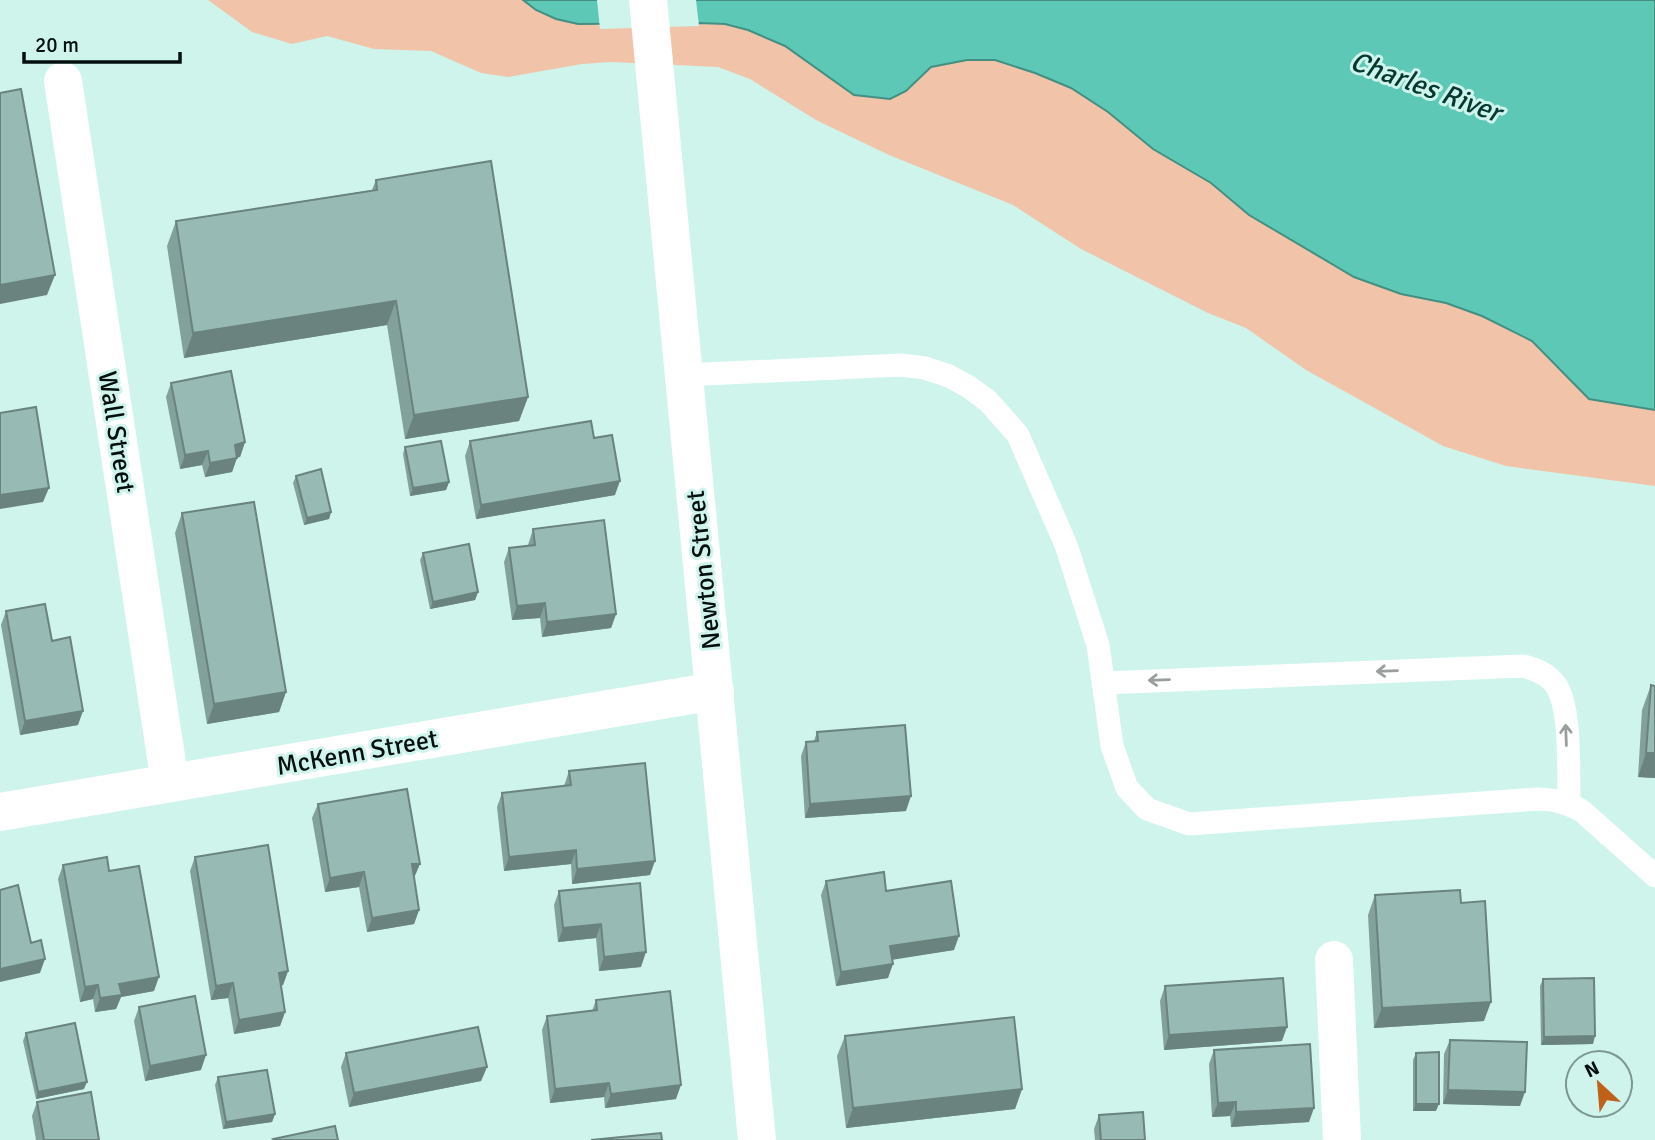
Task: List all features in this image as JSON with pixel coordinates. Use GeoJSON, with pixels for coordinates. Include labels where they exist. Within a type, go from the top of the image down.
{"type":"FeatureCollection","features":[{"type":"Feature","properties":{"kind":"street","name":"Newton Street"},"geometry":{"type":"LineString","coordinates":[[648,0],[757,1140]]}},
{"type":"Feature","properties":{"kind":"street","name":"Wall Street"},"geometry":{"type":"LineString","coordinates":[[63,81],[170,783]]}},
{"type":"Feature","properties":{"kind":"street","name":"McKenn Street"},"geometry":{"type":"LineString","coordinates":[[0,812],[715,691]]}},
{"type":"Feature","properties":{"kind":"street"},"geometry":{"type":"LineString","coordinates":[[1334,960],[1342,1140]]}},
{"type":"Feature","properties":{"kind":"lane"},"geometry":{"type":"LineString","coordinates":[[684,375],[901,365],[925,368],[949,376],[988,401],[1018,435],[1066,545],[1098,645],[1112,746],[1128,788],[1147,809],[1189,824],[1538,799],[1569,803],[1600,825],[1655,876]]}},
{"type":"Feature","properties":{"kind":"lane"},"geometry":{"type":"LineString","coordinates":[[1103,682],[1522,666],[1540,671],[1554,682],[1562,695],[1566,713],[1569,803]]}},
{"type":"Feature","properties":{"kind":"shaded area"},"geometry":{"type":"Polygon","coordinates":[[[208,0],[523,0],[555,19],[578,24],[725,24],[748,30],[785,46],[853,95],[890,99],[906,91],[932,67],[967,60],[995,60],[1035,73],[1071,88],[1108,112],[1153,149],[1211,183],[1249,215],[1446,303],[1482,316],[1532,341],[1589,399],[1655,410],[1655,486],[1506,466],[1443,446],[1306,370],[1246,328],[1208,313],[1081,249],[1013,205],[889,155],[816,120],[750,79],[718,67],[611,62],[582,64],[508,77],[481,73],[431,51],[374,49],[327,36],[292,44],[252,32],[208,0]]]}},
{"type":"Feature","properties":{"kind":"water","name":"Charles River"},"geometry":{"type":"Polygon","coordinates":[[[523,0],[1655,0],[1655,410],[1589,399],[1532,341],[1482,316],[1446,303],[1401,294],[1354,277],[1249,215],[1211,183],[1153,149],[1108,112],[1071,88],[1035,73],[995,60],[967,60],[931,67],[906,91],[890,99],[854,95],[785,46],[748,30],[725,24],[699,23],[578,24],[556,19],[536,10],[523,0]]]}},
{"type":"Feature","properties":{"kind":"pier"},"geometry":{"type":"Polygon","coordinates":[[[597,0],[696,0],[699,26],[600,29],[597,0]]]}},
{"type":"Feature","properties":{"kind":"building"},"geometry":{"type":"Polygon","coordinates":[[[21,89],[55,275],[0,285],[0,93],[21,89]]]}},
{"type":"Feature","properties":{"kind":"building"},"geometry":{"type":"Polygon","coordinates":[[[491,161],[528,397],[414,415],[396,301],[193,333],[176,221],[377,190],[376,180],[491,161]]]}},
{"type":"Feature","properties":{"kind":"building"},"geometry":{"type":"Polygon","coordinates":[[[231,371],[245,442],[235,445],[237,458],[210,463],[208,451],[185,455],[171,383],[231,371]]]}},
{"type":"Feature","properties":{"kind":"building"},"geometry":{"type":"Polygon","coordinates":[[[36,407],[49,488],[0,495],[0,413],[36,407]]]}},
{"type":"Feature","properties":{"kind":"building"},"geometry":{"type":"Polygon","coordinates":[[[591,421],[594,438],[612,435],[620,481],[481,505],[470,441],[591,421]]]}},
{"type":"Feature","properties":{"kind":"building"},"geometry":{"type":"Polygon","coordinates":[[[441,441],[449,482],[413,488],[405,447],[441,441]]]}},
{"type":"Feature","properties":{"kind":"building"},"geometry":{"type":"Polygon","coordinates":[[[321,469],[331,512],[307,518],[296,476],[321,469]]]}},
{"type":"Feature","properties":{"kind":"building"},"geometry":{"type":"Polygon","coordinates":[[[254,502],[286,692],[214,704],[182,513],[254,502]]]}},
{"type":"Feature","properties":{"kind":"building"},"geometry":{"type":"Polygon","coordinates":[[[604,520],[616,614],[547,622],[545,603],[517,606],[509,548],[535,545],[533,529],[604,520]]]}},
{"type":"Feature","properties":{"kind":"building"},"geometry":{"type":"Polygon","coordinates":[[[469,544],[478,592],[433,602],[423,553],[469,544]]]}},
{"type":"Feature","properties":{"kind":"building"},"geometry":{"type":"Polygon","coordinates":[[[45,604],[52,641],[70,637],[83,711],[25,721],[6,611],[45,604]]]}},
{"type":"Feature","properties":{"kind":"building"},"geometry":{"type":"Polygon","coordinates":[[[1651,685],[1655,686],[1655,753],[1646,753],[1651,685]]]}},
{"type":"Feature","properties":{"kind":"building"},"geometry":{"type":"Polygon","coordinates":[[[905,725],[911,796],[810,804],[806,742],[818,741],[817,732],[905,725]]]}},
{"type":"Feature","properties":{"kind":"building"},"geometry":{"type":"Polygon","coordinates":[[[645,763],[655,861],[577,869],[576,850],[509,857],[502,793],[571,785],[569,771],[645,763]]]}},
{"type":"Feature","properties":{"kind":"building"},"geometry":{"type":"Polygon","coordinates":[[[407,789],[420,864],[412,864],[419,910],[372,918],[364,872],[330,878],[318,804],[407,789]]]}},
{"type":"Feature","properties":{"kind":"building"},"geometry":{"type":"Polygon","coordinates":[[[268,845],[288,971],[279,973],[285,1012],[239,1020],[233,983],[216,986],[195,857],[268,845]]]}},
{"type":"Feature","properties":{"kind":"building"},"geometry":{"type":"Polygon","coordinates":[[[107,857],[109,871],[139,866],[159,977],[119,984],[122,995],[100,998],[98,985],[85,987],[63,865],[107,857]]]}},
{"type":"Feature","properties":{"kind":"building"},"geometry":{"type":"Polygon","coordinates":[[[884,872],[886,891],[951,881],[959,936],[890,946],[893,964],[841,972],[826,881],[884,872]]]}},
{"type":"Feature","properties":{"kind":"building"},"geometry":{"type":"Polygon","coordinates":[[[640,883],[646,952],[604,957],[601,924],[563,928],[559,891],[640,883]]]}},
{"type":"Feature","properties":{"kind":"building"},"geometry":{"type":"Polygon","coordinates":[[[18,885],[31,943],[41,940],[45,959],[0,969],[0,890],[18,885]]]}},
{"type":"Feature","properties":{"kind":"building"},"geometry":{"type":"Polygon","coordinates":[[[1460,890],[1461,903],[1485,901],[1491,1002],[1382,1008],[1375,895],[1460,890]]]}},
{"type":"Feature","properties":{"kind":"building"},"geometry":{"type":"Polygon","coordinates":[[[1283,978],[1287,1027],[1169,1035],[1165,986],[1283,978]]]}},
{"type":"Feature","properties":{"kind":"building"},"geometry":{"type":"Polygon","coordinates":[[[1594,978],[1595,1036],[1544,1037],[1543,979],[1594,978]]]}},
{"type":"Feature","properties":{"kind":"building"},"geometry":{"type":"Polygon","coordinates":[[[670,991],[681,1085],[611,1094],[609,1083],[555,1089],[547,1016],[597,1010],[596,1000],[670,991]]]}},
{"type":"Feature","properties":{"kind":"building"},"geometry":{"type":"Polygon","coordinates":[[[195,996],[206,1055],[150,1066],[139,1007],[195,996]]]}},
{"type":"Feature","properties":{"kind":"building"},"geometry":{"type":"Polygon","coordinates":[[[1014,1017],[1022,1089],[853,1108],[845,1036],[1014,1017]]]}},
{"type":"Feature","properties":{"kind":"building"},"geometry":{"type":"Polygon","coordinates":[[[75,1023],[87,1082],[38,1092],[26,1033],[75,1023]]]}},
{"type":"Feature","properties":{"kind":"building"},"geometry":{"type":"Polygon","coordinates":[[[478,1027],[487,1067],[354,1093],[346,1053],[478,1027]]]}},
{"type":"Feature","properties":{"kind":"building"},"geometry":{"type":"Polygon","coordinates":[[[1450,1040],[1527,1042],[1525,1092],[1448,1090],[1450,1040]]]}},
{"type":"Feature","properties":{"kind":"building"},"geometry":{"type":"Polygon","coordinates":[[[1310,1044],[1314,1108],[1236,1112],[1236,1102],[1218,1103],[1214,1050],[1310,1044]]]}},
{"type":"Feature","properties":{"kind":"building"},"geometry":{"type":"Polygon","coordinates":[[[1439,1052],[1439,1104],[1416,1104],[1416,1053],[1439,1052]]]}},
{"type":"Feature","properties":{"kind":"building"},"geometry":{"type":"Polygon","coordinates":[[[267,1070],[275,1114],[226,1122],[218,1077],[267,1070]]]}},
{"type":"Feature","properties":{"kind":"building"},"geometry":{"type":"Polygon","coordinates":[[[91,1092],[99,1140],[44,1140],[37,1102],[91,1092]]]}},
{"type":"Feature","properties":{"kind":"building"},"geometry":{"type":"Polygon","coordinates":[[[1143,1112],[1145,1140],[1101,1140],[1099,1115],[1143,1112]]]}},
{"type":"Feature","properties":{"kind":"building"},"geometry":{"type":"Polygon","coordinates":[[[335,1126],[338,1140],[273,1139],[335,1126]]]}},
{"type":"Feature","properties":{"kind":"building"},"geometry":{"type":"Polygon","coordinates":[[[661,1133],[662,1140],[591,1140],[661,1133]]]}}]}
